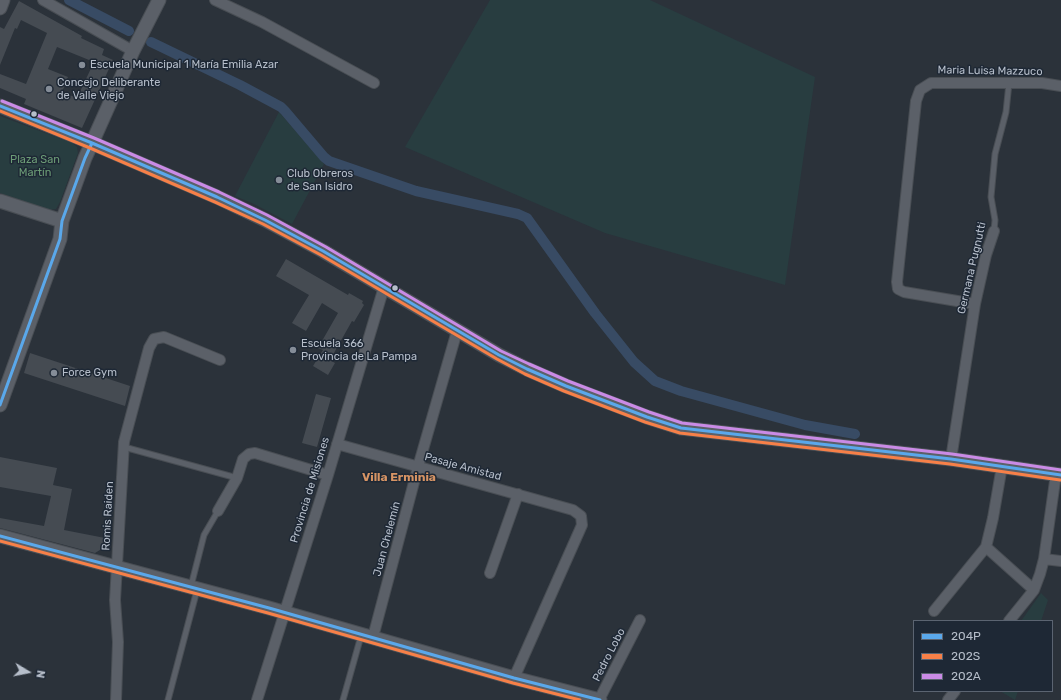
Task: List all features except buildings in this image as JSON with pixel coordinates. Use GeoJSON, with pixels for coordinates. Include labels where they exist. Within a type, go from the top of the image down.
{"type":"FeatureCollection","features":[{"type":"Feature","properties":{"kind":"street"},"geometry":{"type":"LineString","coordinates":[[0,8],[3,0]]}},
{"type":"Feature","properties":{"kind":"street"},"geometry":{"type":"LineString","coordinates":[[42,0],[133,51]]}},
{"type":"Feature","properties":{"kind":"street"},"geometry":{"type":"LineString","coordinates":[[0,405],[60,238],[62,221],[85,158],[133,51],[159,0]]}},
{"type":"Feature","properties":{"kind":"street"},"geometry":{"type":"LineString","coordinates":[[215,0],[262,22],[374,83]]}},
{"type":"Feature","properties":{"kind":"street","name":"Maria Luisa Mazzuco"},"geometry":{"type":"LineString","coordinates":[[975,304],[904,292],[898,289],[897,282],[916,101],[920,90],[931,83],[1042,83],[1061,86]]}},
{"type":"Feature","properties":{"kind":"street"},"geometry":{"type":"LineString","coordinates":[[0,106],[92,143],[217,197],[265,220],[323,251],[499,355],[566,386],[646,417],[681,428],[951,459],[1058,474],[1044,559],[1040,574],[1034,590],[1010,620]]}},
{"type":"Feature","properties":{"kind":"street"},"geometry":{"type":"LineString","coordinates":[[0,201],[62,221]]}},
{"type":"Feature","properties":{"kind":"street","name":"Germana Pugnutti"},"geometry":{"type":"LineString","coordinates":[[951,459],[975,304],[986,255],[994,231]]}},
{"type":"Feature","properties":{"kind":"street","name":"Provincia de Misiones"},"geometry":{"type":"LineString","coordinates":[[257,700],[328,475],[384,287]]}},
{"type":"Feature","properties":{"kind":"street","name":"Juan Chelemín"},"geometry":{"type":"LineString","coordinates":[[367,636],[457,331]]}},
{"type":"Feature","properties":{"kind":"street","name":"Romis Raiden"},"geometry":{"type":"LineString","coordinates":[[116,700],[118,642],[115,600],[124,442],[149,348],[154,339],[164,337],[220,360]]}},
{"type":"Feature","properties":{"kind":"street","name":"Pasaje Amistad"},"geometry":{"type":"LineString","coordinates":[[337,444],[573,510],[581,516],[582,525],[514,678]]}},
{"type":"Feature","properties":{"kind":"street"},"geometry":{"type":"LineString","coordinates":[[218,511],[237,478],[243,459],[249,454],[255,453],[328,475]]}},
{"type":"Feature","properties":{"kind":"street"},"geometry":{"type":"LineString","coordinates":[[934,611],[986,547],[993,518],[1002,466]]}},
{"type":"Feature","properties":{"kind":"street"},"geometry":{"type":"LineString","coordinates":[[490,574],[518,494]]}},
{"type":"Feature","properties":{"kind":"street"},"geometry":{"type":"LineString","coordinates":[[0,536],[284,612],[514,678],[600,700]]}},
{"type":"Feature","properties":{"kind":"street"},"geometry":{"type":"LineString","coordinates":[[986,547],[1034,590]]}},
{"type":"Feature","properties":{"kind":"street"},"geometry":{"type":"LineString","coordinates":[[1044,559],[1061,561]]}},
{"type":"Feature","properties":{"kind":"street","name":"Pedro Lobo"},"geometry":{"type":"LineString","coordinates":[[600,700],[640,620]]}},
{"type":"Feature","properties":{"kind":"street"},"geometry":{"type":"LineString","coordinates":[[948,700],[954,692]]}},
{"type":"Feature","properties":{"kind":"lane","name":"Germana Pugnutti"},"geometry":{"type":"LineString","coordinates":[[994,231],[995,220],[991,197],[995,154],[1006,112],[1009,83]]}},
{"type":"Feature","properties":{"kind":"lane"},"geometry":{"type":"LineString","coordinates":[[124,447],[237,478]]}},
{"type":"Feature","properties":{"kind":"lane"},"geometry":{"type":"LineString","coordinates":[[168,700],[194,588],[204,535],[218,511]]}},
{"type":"Feature","properties":{"kind":"lane"},"geometry":{"type":"LineString","coordinates":[[343,700],[367,636]]}},
{"type":"Feature","properties":{"kind":"green space"},"geometry":{"type":"Polygon","coordinates":[[[490,0],[650,0],[815,77],[785,285],[605,233],[405,147],[490,0]]]}},
{"type":"Feature","properties":{"kind":"green space","name":"Club Obreros de San Isidro"},"geometry":{"type":"Polygon","coordinates":[[[279,112],[324,164],[292,224],[235,196],[279,112]]]}},
{"type":"Feature","properties":{"kind":"green space","name":"Plaza San Martín"},"geometry":{"type":"Polygon","coordinates":[[[0,116],[72,143],[77,147],[78,153],[56,209],[49,210],[0,193],[0,116]]]}},
{"type":"Feature","properties":{"kind":"green space"},"geometry":{"type":"Polygon","coordinates":[[[1041,593],[1048,600],[1041,620],[1022,620],[1041,593]]]}},
{"type":"Feature","properties":{"kind":"green space"},"geometry":{"type":"Polygon","coordinates":[[[1002,692],[1018,692],[1015,700],[1002,692]]]}},
{"type":"Feature","properties":{"kind":"waterway"},"geometry":{"type":"LineString","coordinates":[[69,0],[129,31]]}},
{"type":"Feature","properties":{"kind":"waterway"},"geometry":{"type":"LineString","coordinates":[[151,42],[240,85],[281,107],[329,161],[416,191],[518,214],[527,218],[595,313],[634,362],[655,381],[681,391],[805,425],[855,434]]}},
{"type":"Feature","properties":{"kind":"transit line","name":"202A"},"geometry":{"type":"LineString","coordinates":[[2,101],[94,138],[219,192],[267,215],[326,247],[501,351],[568,381],[649,412],[682,423],[952,454],[1061,470]]}},
{"type":"Feature","properties":{"kind":"transit line","name":"204P"},"geometry":{"type":"LineString","coordinates":[[0,106],[92,143],[217,197],[265,220],[323,251],[499,355],[566,386],[647,417],[681,428],[951,459],[1061,475]]}},
{"type":"Feature","properties":{"kind":"transit line","name":"202S"},"geometry":{"type":"LineString","coordinates":[[0,111],[90,148],[263,224],[321,255],[525,374],[564,391],[645,422],[680,433],[950,464],[1060,480]]}},
{"type":"Feature","properties":{"kind":"transit line","name":"204P"},"geometry":{"type":"LineString","coordinates":[[0,405],[60,239],[62,221],[92,143]]}},
{"type":"Feature","properties":{"kind":"transit line","name":"204P"},"geometry":{"type":"LineString","coordinates":[[0,536],[269,608],[514,678],[600,700]]}},
{"type":"Feature","properties":{"kind":"transit line","name":"202S"},"geometry":{"type":"LineString","coordinates":[[0,541],[268,613],[513,683],[580,700]]}},
{"type":"Feature","properties":{"kind":"place","name":"Escuela Municipal 1 María Emilia Azar"},"geometry":{"type":"Point","coordinates":[82,65]}},
{"type":"Feature","properties":{"kind":"place","name":"Concejo Deliberante de Valle Viejo"},"geometry":{"type":"Point","coordinates":[49,89]}},
{"type":"Feature","properties":{"kind":"place","name":"Club Obreros de San Isidro"},"geometry":{"type":"Point","coordinates":[279,180]}},
{"type":"Feature","properties":{"kind":"place","name":"Escuela 366 Provincia de La Pampa"},"geometry":{"type":"Point","coordinates":[293,350]}},
{"type":"Feature","properties":{"kind":"place","name":"Force Gym"},"geometry":{"type":"Point","coordinates":[54,373]}},
{"type":"Feature","properties":{"kind":"district","name":"Villa Erminia"},"geometry":{"type":"Point","coordinates":[399,478]}}]}
